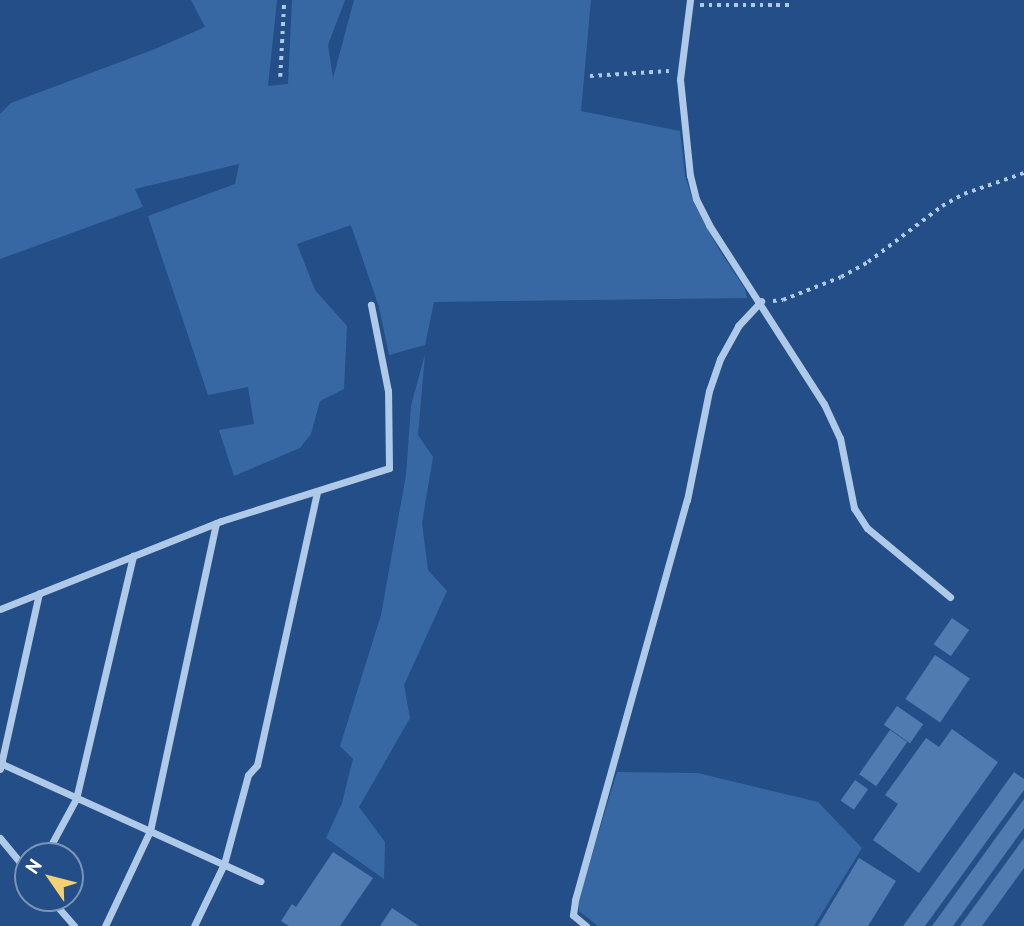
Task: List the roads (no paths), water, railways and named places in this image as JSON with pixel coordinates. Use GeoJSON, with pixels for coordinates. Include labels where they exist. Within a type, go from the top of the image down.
{"type":"FeatureCollection","features":[{"type":"Feature","properties":{"kind":"street"},"geometry":{"type":"LineString","coordinates":[[690,3],[681,70],[689,161],[696,199],[709,225],[761,301],[824,404],[840,438],[854,509],[867,528],[950,597]]}},
{"type":"Feature","properties":{"kind":"street"},"geometry":{"type":"LineString","coordinates":[[586,926],[573,915],[575,900],[687,500],[709,391],[720,359],[738,327],[761,301]]}},
{"type":"Feature","properties":{"kind":"street"},"geometry":{"type":"LineString","coordinates":[[0,609],[216,523],[389,468],[387,391],[371,305]]}},
{"type":"Feature","properties":{"kind":"street"},"geometry":{"type":"LineString","coordinates":[[194,926],[224,864],[248,775],[257,765],[317,491]]}},
{"type":"Feature","properties":{"kind":"street"},"geometry":{"type":"LineString","coordinates":[[105,926],[150,831],[216,523]]}},
{"type":"Feature","properties":{"kind":"street"},"geometry":{"type":"LineString","coordinates":[[53,842],[76,799],[133,556]]}},
{"type":"Feature","properties":{"kind":"street"},"geometry":{"type":"LineString","coordinates":[[39,593],[1,765],[260,881]]}},
{"type":"Feature","properties":{"kind":"street"},"geometry":{"type":"LineString","coordinates":[[0,838],[14,855]]}},
{"type":"Feature","properties":{"kind":"street"},"geometry":{"type":"LineString","coordinates":[[62,912],[74,926]]}}]}
